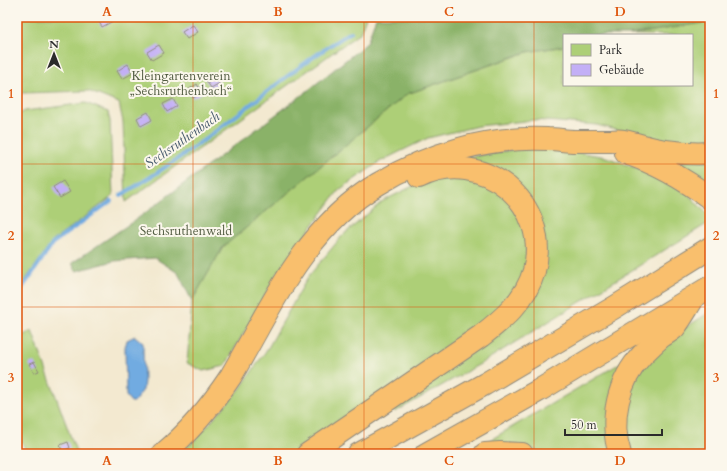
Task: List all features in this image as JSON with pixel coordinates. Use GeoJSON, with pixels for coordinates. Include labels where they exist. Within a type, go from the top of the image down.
{"type":"FeatureCollection","features":[{"type":"Feature","properties":{"kind":"highway"},"geometry":{"type":"LineString","coordinates":[[163,454],[178,442],[192,427],[223,388],[277,294],[314,241],[342,211],[377,184],[404,170],[439,155],[468,147],[523,138],[574,141],[622,141],[664,151],[710,153]]}},
{"type":"Feature","properties":{"kind":"highway"},"geometry":{"type":"LineString","coordinates":[[574,141],[629,154],[674,174],[710,198]]}},
{"type":"Feature","properties":{"kind":"highway"},"geometry":{"type":"LineString","coordinates":[[308,454],[481,336],[496,324],[519,301],[534,272],[537,252],[534,226],[526,208],[502,183],[485,174],[472,169],[458,168],[428,172],[388,192],[358,198]]}},
{"type":"Feature","properties":{"kind":"highway"},"geometry":{"type":"LineString","coordinates":[[358,454],[485,384],[615,307],[710,248]]}},
{"type":"Feature","properties":{"kind":"highway"},"geometry":{"type":"LineString","coordinates":[[426,454],[538,391],[702,292]]}},
{"type":"Feature","properties":{"kind":"highway"},"geometry":{"type":"LineString","coordinates":[[620,454],[615,426],[620,391],[626,376],[644,353],[674,328],[702,292]]}},
{"type":"Feature","properties":{"kind":"highway"},"geometry":{"type":"LineString","coordinates":[[485,454],[522,454]]}},
{"type":"Feature","properties":{"kind":"green space","name":"Kleingartenverein „Sechsruthenbach“"},"geometry":{"type":"Polygon","coordinates":[[[17,17],[366,17],[360,33],[126,202],[123,122],[119,103],[88,91],[17,92],[17,17]]]}},
{"type":"Feature","properties":{"kind":"green space","name":"Sechsruthenwald"},"geometry":{"type":"Polygon","coordinates":[[[376,17],[710,17],[710,20],[702,23],[635,34],[563,34],[563,46],[527,52],[407,94],[223,247],[192,301],[178,273],[155,258],[114,261],[76,271],[72,263],[141,216],[306,92],[367,43],[376,17]]]}},
{"type":"Feature","properties":{"kind":"green space"},"geometry":{"type":"Polygon","coordinates":[[[710,20],[710,143],[669,143],[597,125],[534,120],[478,126],[428,138],[381,161],[339,190],[278,272],[225,366],[203,371],[187,363],[192,301],[223,247],[407,94],[527,52],[563,46],[563,86],[693,86],[693,34],[635,34],[702,23],[710,20]]]}},
{"type":"Feature","properties":{"kind":"green space"},"geometry":{"type":"Polygon","coordinates":[[[86,103],[108,112],[110,121],[113,196],[53,241],[17,292],[17,115],[25,111],[86,103]]]}},
{"type":"Feature","properties":{"kind":"green space"},"geometry":{"type":"Polygon","coordinates":[[[523,148],[566,150],[606,157],[650,173],[687,193],[710,217],[710,222],[480,364],[395,412],[391,406],[517,313],[538,218],[457,159],[523,148]]]}},
{"type":"Feature","properties":{"kind":"green space"},"geometry":{"type":"Polygon","coordinates":[[[659,155],[710,159],[710,185],[699,176],[659,155]]]}},
{"type":"Feature","properties":{"kind":"green space"},"geometry":{"type":"Polygon","coordinates":[[[453,175],[482,179],[505,193],[522,217],[529,269],[495,317],[294,454],[178,454],[195,440],[240,389],[268,348],[308,277],[342,236],[383,201],[421,182],[453,175]]]}},
{"type":"Feature","properties":{"kind":"green space"},"geometry":{"type":"Polygon","coordinates":[[[710,312],[710,454],[627,454],[622,426],[634,375],[683,329],[710,312]]]}},
{"type":"Feature","properties":{"kind":"green space"},"geometry":{"type":"Polygon","coordinates":[[[32,331],[77,454],[28,454],[17,433],[17,338],[32,331]]]}},
{"type":"Feature","properties":{"kind":"green space"},"geometry":{"type":"Polygon","coordinates":[[[629,358],[615,454],[550,454],[507,447],[480,446],[629,358]]]}},
{"type":"Feature","properties":{"kind":"water"},"geometry":{"type":"Polygon","coordinates":[[[135,336],[143,343],[144,381],[143,390],[134,402],[131,402],[126,396],[125,347],[127,340],[135,336]]]}},
{"type":"Feature","properties":{"kind":"building"},"geometry":{"type":"Polygon","coordinates":[[[100,17],[110,17],[113,21],[102,27],[97,19],[100,17]]]}},
{"type":"Feature","properties":{"kind":"building"},"geometry":{"type":"Polygon","coordinates":[[[193,25],[198,32],[187,39],[182,32],[193,25]]]}},
{"type":"Feature","properties":{"kind":"building"},"geometry":{"type":"Polygon","coordinates":[[[159,45],[164,53],[152,60],[147,52],[159,45]]]}},
{"type":"Feature","properties":{"kind":"building"},"geometry":{"type":"Polygon","coordinates":[[[128,64],[133,73],[122,79],[117,71],[128,64]]]}},
{"type":"Feature","properties":{"kind":"building"},"geometry":{"type":"Polygon","coordinates":[[[214,74],[220,83],[211,88],[205,79],[214,74]]]}},
{"type":"Feature","properties":{"kind":"building"},"geometry":{"type":"Polygon","coordinates":[[[197,84],[202,93],[193,98],[188,90],[197,84]]]}},
{"type":"Feature","properties":{"kind":"building"},"geometry":{"type":"Polygon","coordinates":[[[173,99],[177,106],[167,112],[163,104],[173,99]]]}},
{"type":"Feature","properties":{"kind":"building"},"geometry":{"type":"Polygon","coordinates":[[[148,112],[152,120],[141,126],[137,118],[148,112]]]}},
{"type":"Feature","properties":{"kind":"building"},"geometry":{"type":"Polygon","coordinates":[[[63,181],[70,192],[60,198],[53,187],[63,181]]]}},
{"type":"Feature","properties":{"kind":"building"},"geometry":{"type":"Polygon","coordinates":[[[34,362],[39,371],[34,373],[29,364],[34,362]]]}},
{"type":"Feature","properties":{"kind":"building"},"geometry":{"type":"Polygon","coordinates":[[[68,442],[70,448],[62,451],[60,445],[68,442]]]}},
{"type":"Feature","properties":{"kind":"waterway","name":"Sechsruthenbach"},"geometry":{"type":"LineString","coordinates":[[121,195],[182,156],[309,60],[351,32]]}},
{"type":"Feature","properties":{"kind":"waterway","name":"Sechsruthenbach"},"geometry":{"type":"LineString","coordinates":[[17,296],[53,243],[111,201]]}}]}
